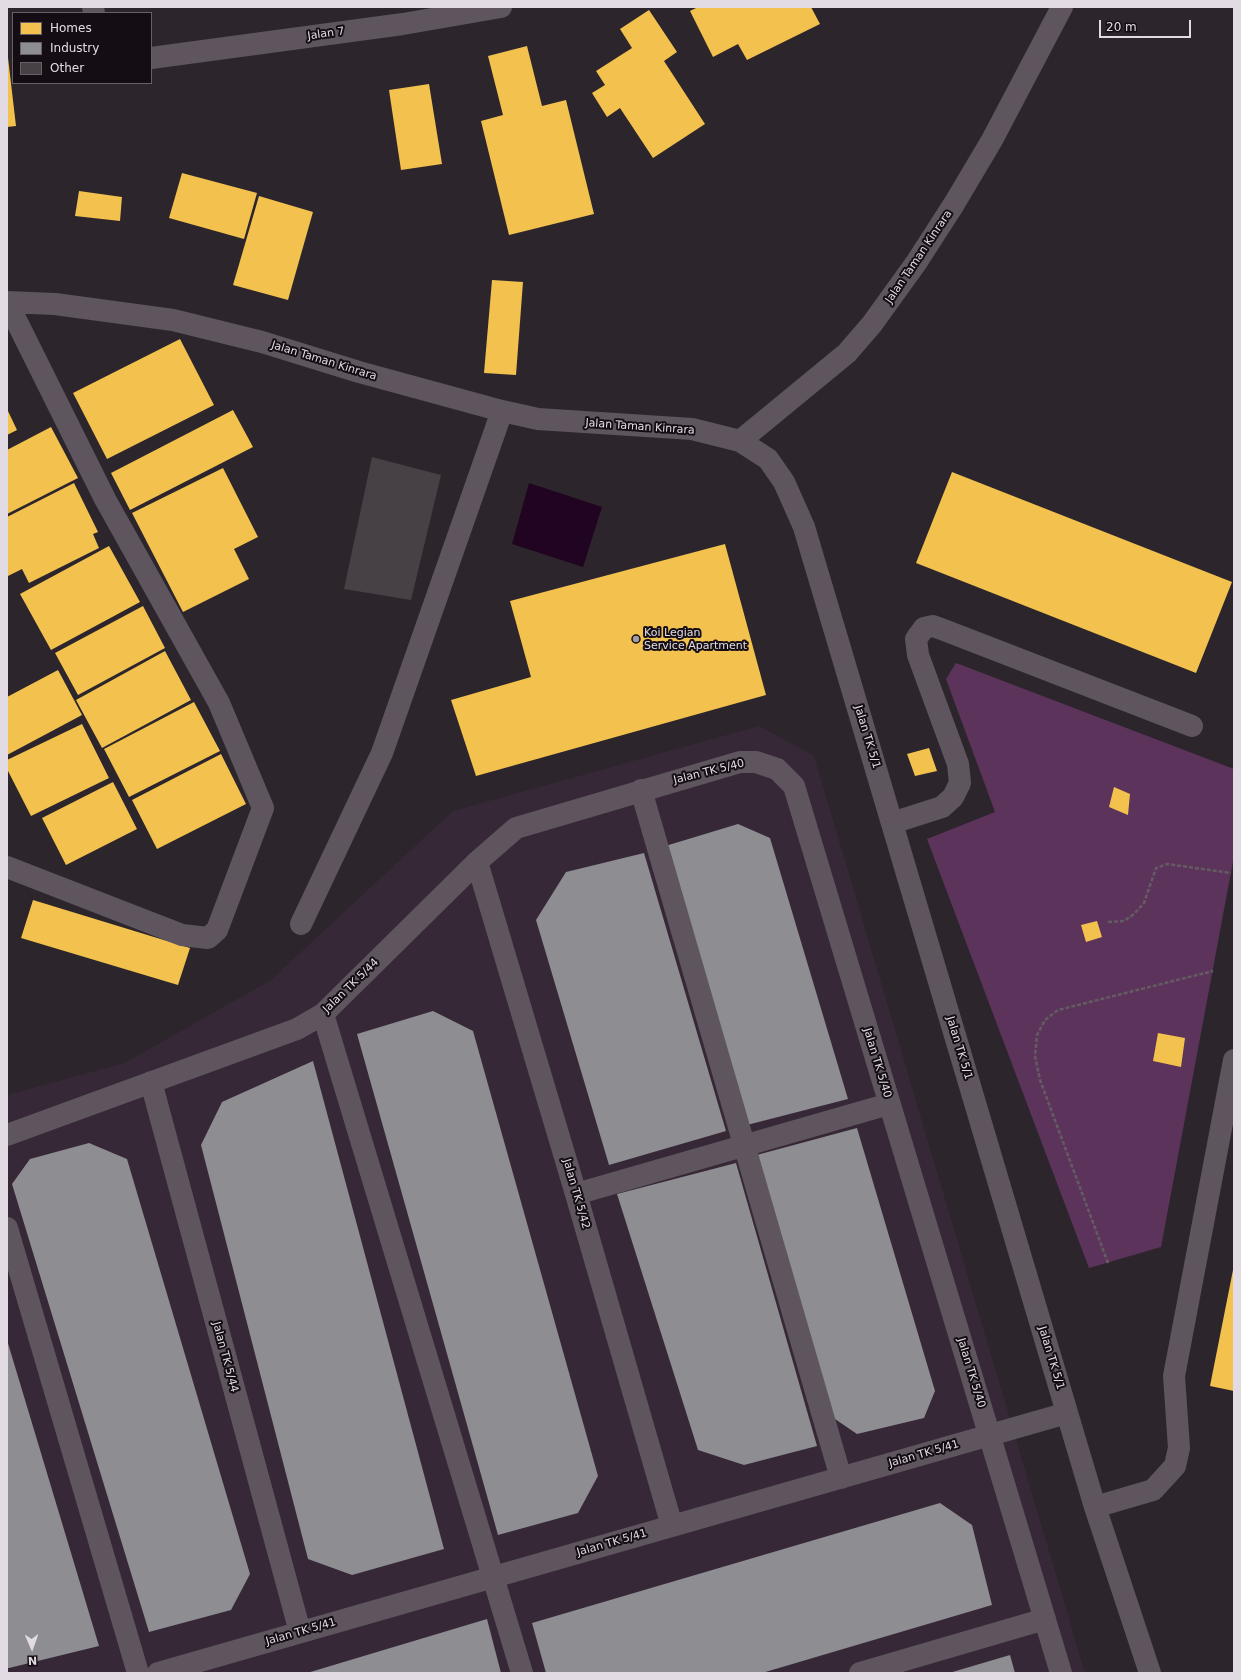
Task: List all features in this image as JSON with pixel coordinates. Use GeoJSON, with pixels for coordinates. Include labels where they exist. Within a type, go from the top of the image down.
{"type":"FeatureCollection","features":[{"type":"Feature","properties":{"kind":"street","name":"Jalan 7"},"geometry":{"type":"LineString","coordinates":[[152,58],[401,16],[500,7]]}},
{"type":"Feature","properties":{"kind":"street","name":"Jalan Taman Kinrara"},"geometry":{"type":"LineString","coordinates":[[7,302],[55,304],[173,320],[262,342],[359,372],[502,411],[538,419],[692,429],[740,441],[846,353],[872,324],[916,263],[954,204],[992,140],[1062,7]]}},
{"type":"Feature","properties":{"kind":"street"},"geometry":{"type":"LineString","coordinates":[[7,302],[105,499],[219,703],[263,808],[217,930],[208,938],[182,935],[7,866]]}},
{"type":"Feature","properties":{"kind":"street"},"geometry":{"type":"LineString","coordinates":[[301,924],[382,753],[502,411]]}},
{"type":"Feature","properties":{"kind":"street","name":"Jalan TK 5/1"},"geometry":{"type":"LineString","coordinates":[[740,441],[768,459],[784,482],[804,527],[1095,1507],[1150,1673]]}},
{"type":"Feature","properties":{"kind":"street"},"geometry":{"type":"LineString","coordinates":[[892,823],[942,807],[953,797],[960,783],[958,764],[918,655],[916,639],[924,628],[933,626],[944,630],[1192,726]]}},
{"type":"Feature","properties":{"kind":"street","name":"Jalan TK 5/40"},"geometry":{"type":"LineString","coordinates":[[476,862],[516,828],[740,762],[756,762],[777,769],[794,786],[1062,1673]]}},
{"type":"Feature","properties":{"kind":"street"},"geometry":{"type":"LineString","coordinates":[[641,790],[841,1478]]}},
{"type":"Feature","properties":{"kind":"street","name":"Jalan TK 5/44"},"geometry":{"type":"LineString","coordinates":[[7,1135],[297,1029],[323,1014],[476,862]]}},
{"type":"Feature","properties":{"kind":"street","name":"Jalan TK 5/42"},"geometry":{"type":"LineString","coordinates":[[476,862],[576,1194],[672,1526]]}},
{"type":"Feature","properties":{"kind":"street"},"geometry":{"type":"LineString","coordinates":[[323,1014],[522,1673]]}},
{"type":"Feature","properties":{"kind":"street"},"geometry":{"type":"LineString","coordinates":[[1095,1507],[1153,1490],[1175,1466],[1179,1448],[1174,1376],[1234,1060]]}},
{"type":"Feature","properties":{"kind":"street","name":"Jalan TK 5/44"},"geometry":{"type":"LineString","coordinates":[[151,1082],[300,1632]]}},
{"type":"Feature","properties":{"kind":"street"},"geometry":{"type":"LineString","coordinates":[[576,1194],[889,1104]]}},
{"type":"Feature","properties":{"kind":"street"},"geometry":{"type":"LineString","coordinates":[[7,1228],[138,1673]]}},
{"type":"Feature","properties":{"kind":"street","name":"Jalan TK 5/41"},"geometry":{"type":"LineString","coordinates":[[158,1673],[1067,1413]]}},
{"type":"Feature","properties":{"kind":"street"},"geometry":{"type":"LineString","coordinates":[[860,1673],[1045,1619]]}},
{"type":"Feature","properties":{"kind":"path"},"geometry":{"type":"LineString","coordinates":[[1108,922],[1124,921],[1134,914],[1144,903],[1156,868],[1167,864],[1231,873]]}},
{"type":"Feature","properties":{"kind":"path"},"geometry":{"type":"LineString","coordinates":[[1108,1263],[1040,1080],[1035,1056],[1037,1035],[1045,1020],[1058,1010],[1213,971]]}},
{"type":"Feature","properties":{"kind":"shaded area"},"geometry":{"type":"Polygon","coordinates":[[[529,483],[602,507],[583,567],[512,544],[529,483]]]}},
{"type":"Feature","properties":{"kind":"shaded area"},"geometry":{"type":"Polygon","coordinates":[[[956,663],[1234,769],[1234,856],[1161,1247],[1089,1268],[927,839],[995,812],[946,679],[956,663]]]}},
{"type":"Feature","properties":{"kind":"shaded area"},"geometry":{"type":"Polygon","coordinates":[[[759,726],[814,756],[1085,1673],[7,1673],[7,1095],[125,1063],[271,980],[453,811],[759,726]]]}},
{"type":"Feature","properties":{"kind":"building: Homes"},"geometry":{"type":"Polygon","coordinates":[[[698,7],[811,7],[820,24],[747,60],[738,44],[713,57],[690,11],[698,7]]]}},
{"type":"Feature","properties":{"kind":"building: Homes"},"geometry":{"type":"Polygon","coordinates":[[[649,10],[677,52],[664,61],[705,124],[653,158],[620,108],[607,117],[592,93],[605,85],[596,71],[632,48],[620,29],[649,10]]]}},
{"type":"Feature","properties":{"kind":"building: Homes"},"geometry":{"type":"Polygon","coordinates":[[[527,46],[542,106],[566,100],[594,214],[509,235],[481,121],[503,115],[488,56],[527,46]]]}},
{"type":"Feature","properties":{"kind":"building: Homes"},"geometry":{"type":"Polygon","coordinates":[[[7,49],[16,126],[7,127],[7,49]]]}},
{"type":"Feature","properties":{"kind":"building: Homes"},"geometry":{"type":"Polygon","coordinates":[[[429,84],[442,164],[401,170],[389,90],[429,84]]]}},
{"type":"Feature","properties":{"kind":"building: Homes"},"geometry":{"type":"Polygon","coordinates":[[[182,173],[257,193],[244,239],[169,218],[182,173]]]}},
{"type":"Feature","properties":{"kind":"building: Homes"},"geometry":{"type":"Polygon","coordinates":[[[79,191],[122,197],[120,221],[75,216],[79,191]]]}},
{"type":"Feature","properties":{"kind":"building: Homes"},"geometry":{"type":"Polygon","coordinates":[[[259,196],[313,212],[288,300],[233,285],[259,196]]]}},
{"type":"Feature","properties":{"kind":"building: Homes"},"geometry":{"type":"Polygon","coordinates":[[[492,280],[523,282],[516,375],[484,373],[492,280]]]}},
{"type":"Feature","properties":{"kind":"building: Homes"},"geometry":{"type":"Polygon","coordinates":[[[180,339],[214,405],[107,459],[73,393],[180,339]]]}},
{"type":"Feature","properties":{"kind":"building: Homes"},"geometry":{"type":"Polygon","coordinates":[[[7,409],[17,430],[7,435],[7,409]]]}},
{"type":"Feature","properties":{"kind":"building: Homes"},"geometry":{"type":"Polygon","coordinates":[[[233,410],[253,447],[130,510],[111,473],[233,410]]]}},
{"type":"Feature","properties":{"kind":"building: Homes"},"geometry":{"type":"Polygon","coordinates":[[[51,427],[78,478],[7,514],[7,450],[51,427]]]}},
{"type":"Feature","properties":{"kind":"building: Homes"},"geometry":{"type":"Polygon","coordinates":[[[223,468],[258,537],[234,549],[249,579],[183,612],[132,513],[223,468]]]}},
{"type":"Feature","properties":{"kind":"building: Homes"},"geometry":{"type":"Polygon","coordinates":[[[952,472],[1232,582],[1196,673],[916,563],[952,472]]]}},
{"type":"Feature","properties":{"kind":"building: Homes"},"geometry":{"type":"Polygon","coordinates":[[[74,483],[98,532],[93,534],[99,548],[29,583],[22,569],[8,576],[7,517],[74,483]]]}},
{"type":"Feature","properties":{"kind":"building: Homes","name":"Koi Legian Service Apartment"},"geometry":{"type":"Polygon","coordinates":[[[725,544],[766,695],[476,776],[451,700],[531,677],[510,601],[725,544]]]}},
{"type":"Feature","properties":{"kind":"building: Homes"},"geometry":{"type":"Polygon","coordinates":[[[109,546],[140,602],[51,650],[20,594],[109,546]]]}},
{"type":"Feature","properties":{"kind":"building: Homes"},"geometry":{"type":"Polygon","coordinates":[[[143,606],[165,648],[78,695],[55,653],[143,606]]]}},
{"type":"Feature","properties":{"kind":"building: Homes"},"geometry":{"type":"Polygon","coordinates":[[[165,651],[191,700],[102,748],[76,700],[165,651]]]}},
{"type":"Feature","properties":{"kind":"building: Homes"},"geometry":{"type":"Polygon","coordinates":[[[58,670],[82,715],[7,755],[7,697],[58,670]]]}},
{"type":"Feature","properties":{"kind":"building: Homes"},"geometry":{"type":"Polygon","coordinates":[[[194,702],[220,751],[129,797],[104,749],[194,702]]]}},
{"type":"Feature","properties":{"kind":"building: Homes"},"geometry":{"type":"Polygon","coordinates":[[[82,724],[109,778],[31,816],[7,769],[7,760],[82,724]]]}},
{"type":"Feature","properties":{"kind":"building: Homes"},"geometry":{"type":"Polygon","coordinates":[[[929,748],[937,771],[915,776],[907,754],[929,748]]]}},
{"type":"Feature","properties":{"kind":"building: Homes"},"geometry":{"type":"Polygon","coordinates":[[[221,754],[246,804],[157,849],[132,800],[221,754]]]}},
{"type":"Feature","properties":{"kind":"building: Homes"},"geometry":{"type":"Polygon","coordinates":[[[113,782],[137,829],[66,865],[42,818],[113,782]]]}},
{"type":"Feature","properties":{"kind":"building: Homes"},"geometry":{"type":"Polygon","coordinates":[[[1114,787],[1130,794],[1128,815],[1109,807],[1114,787]]]}},
{"type":"Feature","properties":{"kind":"building: Homes"},"geometry":{"type":"Polygon","coordinates":[[[33,900],[190,948],[178,985],[21,938],[33,900]]]}},
{"type":"Feature","properties":{"kind":"building: Homes"},"geometry":{"type":"Polygon","coordinates":[[[1097,921],[1102,937],[1086,942],[1081,925],[1097,921]]]}},
{"type":"Feature","properties":{"kind":"building: Homes"},"geometry":{"type":"Polygon","coordinates":[[[1158,1033],[1185,1038],[1181,1067],[1153,1061],[1158,1033]]]}},
{"type":"Feature","properties":{"kind":"building: Homes"},"geometry":{"type":"Polygon","coordinates":[[[1234,1270],[1234,1391],[1210,1386],[1234,1270]]]}},
{"type":"Feature","properties":{"kind":"building: Industry"},"geometry":{"type":"Polygon","coordinates":[[[738,824],[770,838],[848,1099],[743,1126],[662,847],[738,824]]]}},
{"type":"Feature","properties":{"kind":"building: Industry"},"geometry":{"type":"Polygon","coordinates":[[[644,853],[726,1131],[609,1165],[536,920],[566,872],[644,853]]]}},
{"type":"Feature","properties":{"kind":"building: Industry"},"geometry":{"type":"Polygon","coordinates":[[[433,1011],[473,1031],[598,1476],[578,1513],[498,1535],[357,1034],[433,1011]]]}},
{"type":"Feature","properties":{"kind":"building: Industry"},"geometry":{"type":"Polygon","coordinates":[[[313,1061],[444,1549],[352,1575],[308,1559],[201,1145],[222,1102],[313,1061]]]}},
{"type":"Feature","properties":{"kind":"building: Industry"},"geometry":{"type":"Polygon","coordinates":[[[857,1128],[935,1391],[924,1418],[857,1434],[832,1417],[753,1156],[857,1128]]]}},
{"type":"Feature","properties":{"kind":"building: Industry"},"geometry":{"type":"Polygon","coordinates":[[[89,1143],[127,1159],[250,1574],[231,1610],[149,1632],[12,1184],[30,1159],[89,1143]]]}},
{"type":"Feature","properties":{"kind":"building: Industry"},"geometry":{"type":"Polygon","coordinates":[[[736,1163],[817,1446],[744,1465],[698,1450],[617,1194],[736,1163]]]}},
{"type":"Feature","properties":{"kind":"building: Industry"},"geometry":{"type":"Polygon","coordinates":[[[7,1340],[99,1646],[9,1668],[7,1668],[7,1340]]]}},
{"type":"Feature","properties":{"kind":"building: Industry"},"geometry":{"type":"Polygon","coordinates":[[[940,1503],[972,1525],[992,1605],[762,1673],[546,1673],[532,1623],[940,1503]]]}},
{"type":"Feature","properties":{"kind":"building: Industry"},"geometry":{"type":"Polygon","coordinates":[[[487,1619],[501,1673],[307,1673],[487,1619]]]}},
{"type":"Feature","properties":{"kind":"building: Industry"},"geometry":{"type":"Polygon","coordinates":[[[1010,1655],[1015,1673],[949,1673],[1010,1655]]]}},
{"type":"Feature","properties":{"kind":"building: Other"},"geometry":{"type":"Polygon","coordinates":[[[372,457],[441,475],[411,600],[344,589],[372,457]]]}},
{"type":"Feature","properties":{"kind":"place","name":"Koi Legian Service Apartment"},"geometry":{"type":"Point","coordinates":[636,639]}}]}
